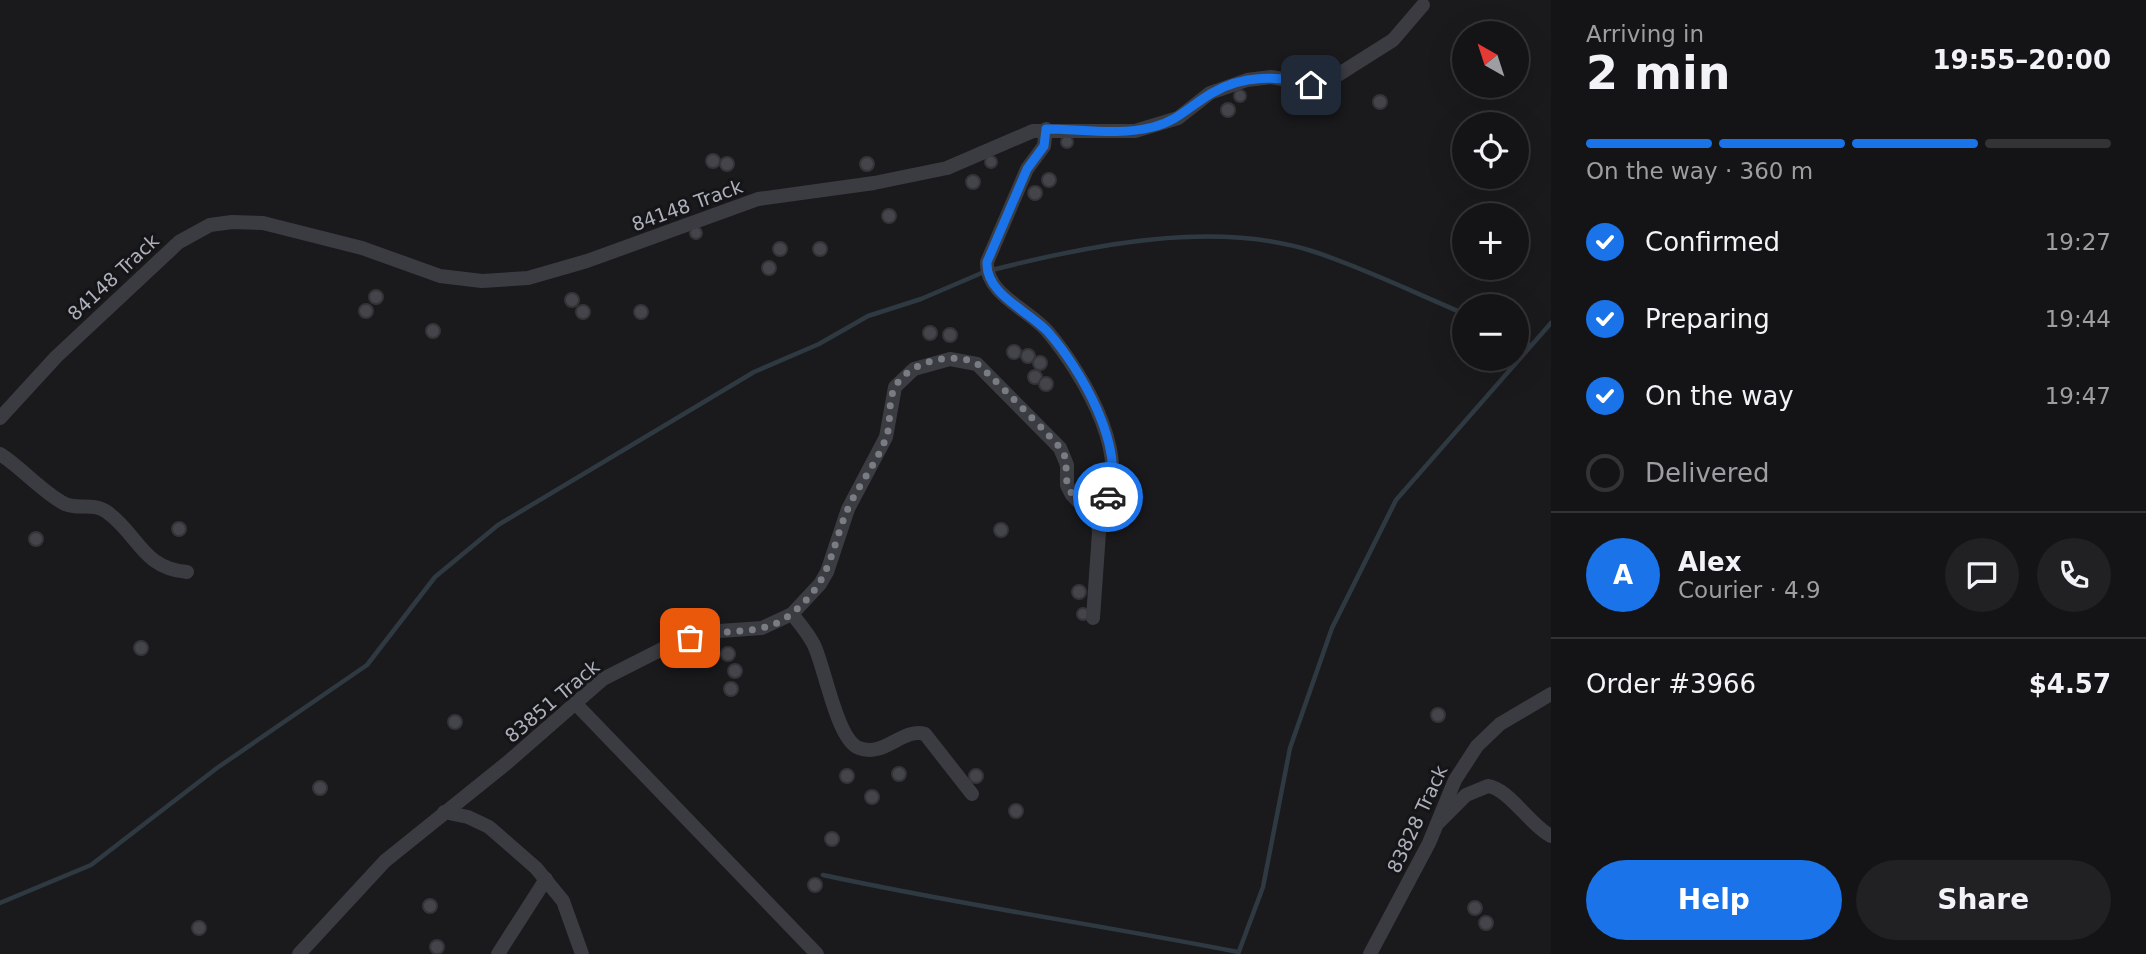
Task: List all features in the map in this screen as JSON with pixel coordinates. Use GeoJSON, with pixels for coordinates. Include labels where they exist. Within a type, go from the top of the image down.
{"type":"FeatureCollection","features":[{"type":"Feature","properties":{"kind":"street","name":"84148 Track"},"geometry":{"type":"LineString","coordinates":[[0,418],[56,357],[179,242],[210,225],[232,222],[263,223],[362,248],[440,276],[510,281],[587,261],[758,199],[874,183],[947,168],[978,158],[1015,136],[1046,129],[1135,131],[1167,123],[1210,93],[1247,80],[1271,77],[1311,85],[1325,83],[1393,40],[1423,5]]}},
{"type":"Feature","properties":{"kind":"street"},"geometry":{"type":"LineString","coordinates":[[1046,129],[1044,146],[1017,190],[987,262],[986,271],[993,284],[1049,333],[1087,391],[1104,428],[1111,455],[1112,484],[1102,506],[1093,514],[1100,532],[1093,618]]}},
{"type":"Feature","properties":{"kind":"street","name":"83851 Track"},"geometry":{"type":"LineString","coordinates":[[299,954],[386,861],[508,762],[603,679],[674,643],[705,632],[762,628],[792,614],[820,584],[834,556],[848,509],[886,437],[895,387],[904,376],[924,364],[950,359],[977,364],[1060,448],[1072,495],[1093,514]]}},
{"type":"Feature","properties":{"kind":"street"},"geometry":{"type":"LineString","coordinates":[[0,454],[68,505],[92,505],[104,510],[125,528],[147,556],[157,564],[187,572]]}},
{"type":"Feature","properties":{"kind":"street"},"geometry":{"type":"LineString","coordinates":[[792,614],[814,646],[841,727],[850,743],[862,750],[874,750],[914,733],[925,734],[972,794]]}},
{"type":"Feature","properties":{"kind":"street","name":"83828 Track"},"geometry":{"type":"LineString","coordinates":[[1370,954],[1455,780],[1477,746],[1500,724],[1551,694]]}},
{"type":"Feature","properties":{"kind":"street"},"geometry":{"type":"LineString","coordinates":[[574,702],[817,954]]}},
{"type":"Feature","properties":{"kind":"street"},"geometry":{"type":"LineString","coordinates":[[1435,825],[1466,795],[1488,786],[1501,790],[1538,828],[1551,836]]}},
{"type":"Feature","properties":{"kind":"street"},"geometry":{"type":"LineString","coordinates":[[444,812],[468,817],[488,827],[546,879],[563,901],[582,954]]}},
{"type":"Feature","properties":{"kind":"street"},"geometry":{"type":"LineString","coordinates":[[498,954],[546,879]]}},
{"type":"Feature","properties":{"kind":"building"},"geometry":{"type":"Polygon","coordinates":[[[1235,91],[1245,91],[1245,101],[1235,101],[1235,91]]]}},
{"type":"Feature","properties":{"kind":"building"},"geometry":{"type":"Polygon","coordinates":[[[1380,95],[1385,97],[1385,107],[1380,109],[1375,107],[1373,102],[1375,97],[1380,95]]]}},
{"type":"Feature","properties":{"kind":"building"},"geometry":{"type":"Polygon","coordinates":[[[1228,103],[1233,105],[1233,115],[1228,117],[1223,115],[1221,110],[1223,105],[1228,103]]]}},
{"type":"Feature","properties":{"kind":"building"},"geometry":{"type":"Polygon","coordinates":[[[1067,136],[1073,142],[1067,148],[1061,142],[1067,136]]]}},
{"type":"Feature","properties":{"kind":"building"},"geometry":{"type":"Polygon","coordinates":[[[713,154],[718,156],[718,166],[713,168],[708,166],[706,161],[708,156],[713,154]]]}},
{"type":"Feature","properties":{"kind":"building"},"geometry":{"type":"Polygon","coordinates":[[[991,156],[997,162],[991,168],[985,162],[991,156]]]}},
{"type":"Feature","properties":{"kind":"building"},"geometry":{"type":"Polygon","coordinates":[[[727,157],[732,159],[732,169],[727,171],[722,169],[720,164],[722,159],[727,157]]]}},
{"type":"Feature","properties":{"kind":"building"},"geometry":{"type":"Polygon","coordinates":[[[867,157],[872,159],[872,169],[867,171],[862,169],[860,164],[862,159],[867,157]]]}},
{"type":"Feature","properties":{"kind":"building"},"geometry":{"type":"Polygon","coordinates":[[[1049,173],[1054,175],[1054,185],[1049,187],[1044,185],[1042,180],[1044,175],[1049,173]]]}},
{"type":"Feature","properties":{"kind":"building"},"geometry":{"type":"Polygon","coordinates":[[[973,175],[978,177],[978,187],[973,189],[968,187],[966,182],[968,177],[973,175]]]}},
{"type":"Feature","properties":{"kind":"building"},"geometry":{"type":"Polygon","coordinates":[[[1035,186],[1040,188],[1040,198],[1035,200],[1030,198],[1028,193],[1030,188],[1035,186]]]}},
{"type":"Feature","properties":{"kind":"building"},"geometry":{"type":"Polygon","coordinates":[[[889,209],[894,211],[894,221],[889,223],[884,221],[882,216],[884,211],[889,209]]]}},
{"type":"Feature","properties":{"kind":"building"},"geometry":{"type":"Polygon","coordinates":[[[696,227],[702,233],[696,239],[690,233],[696,227]]]}},
{"type":"Feature","properties":{"kind":"building"},"geometry":{"type":"Polygon","coordinates":[[[780,242],[785,244],[785,254],[780,256],[775,254],[773,249],[775,244],[780,242]]]}},
{"type":"Feature","properties":{"kind":"building"},"geometry":{"type":"Polygon","coordinates":[[[820,242],[825,244],[825,254],[820,256],[815,254],[813,249],[815,244],[820,242]]]}},
{"type":"Feature","properties":{"kind":"building"},"geometry":{"type":"Polygon","coordinates":[[[769,261],[774,263],[774,273],[769,275],[764,273],[762,268],[764,263],[769,261]]]}},
{"type":"Feature","properties":{"kind":"building"},"geometry":{"type":"Polygon","coordinates":[[[376,290],[381,292],[381,302],[376,304],[371,302],[369,297],[371,292],[376,290]]]}},
{"type":"Feature","properties":{"kind":"building"},"geometry":{"type":"Polygon","coordinates":[[[572,293],[577,295],[577,305],[572,307],[567,305],[565,300],[567,295],[572,293]]]}},
{"type":"Feature","properties":{"kind":"building"},"geometry":{"type":"Polygon","coordinates":[[[366,304],[371,306],[371,316],[366,318],[361,316],[359,311],[361,306],[366,304]]]}},
{"type":"Feature","properties":{"kind":"building"},"geometry":{"type":"Polygon","coordinates":[[[583,305],[588,307],[588,317],[583,319],[578,317],[576,312],[578,307],[583,305]]]}},
{"type":"Feature","properties":{"kind":"building"},"geometry":{"type":"Polygon","coordinates":[[[641,305],[646,307],[646,317],[641,319],[636,317],[634,312],[636,307],[641,305]]]}},
{"type":"Feature","properties":{"kind":"building"},"geometry":{"type":"Polygon","coordinates":[[[433,324],[438,326],[438,336],[433,338],[428,336],[426,331],[428,326],[433,324]]]}},
{"type":"Feature","properties":{"kind":"building"},"geometry":{"type":"Polygon","coordinates":[[[930,326],[935,328],[935,338],[930,340],[925,338],[923,333],[925,328],[930,326]]]}},
{"type":"Feature","properties":{"kind":"building"},"geometry":{"type":"Polygon","coordinates":[[[950,328],[955,330],[955,340],[950,342],[945,340],[943,335],[945,330],[950,328]]]}},
{"type":"Feature","properties":{"kind":"building"},"geometry":{"type":"Polygon","coordinates":[[[1014,345],[1019,347],[1019,357],[1014,359],[1009,357],[1007,352],[1009,347],[1014,345]]]}},
{"type":"Feature","properties":{"kind":"building"},"geometry":{"type":"Polygon","coordinates":[[[1028,349],[1033,351],[1033,361],[1028,363],[1023,361],[1021,356],[1023,351],[1028,349]]]}},
{"type":"Feature","properties":{"kind":"building"},"geometry":{"type":"Polygon","coordinates":[[[1040,356],[1045,358],[1045,368],[1040,370],[1035,368],[1033,363],[1035,358],[1040,356]]]}},
{"type":"Feature","properties":{"kind":"building"},"geometry":{"type":"Polygon","coordinates":[[[1035,370],[1040,372],[1040,382],[1035,384],[1030,382],[1028,377],[1030,372],[1035,370]]]}},
{"type":"Feature","properties":{"kind":"building"},"geometry":{"type":"Polygon","coordinates":[[[1046,377],[1051,379],[1051,389],[1046,391],[1041,389],[1039,384],[1041,379],[1046,377]]]}},
{"type":"Feature","properties":{"kind":"building"},"geometry":{"type":"Polygon","coordinates":[[[179,522],[184,524],[184,534],[179,536],[174,534],[172,529],[174,524],[179,522]]]}},
{"type":"Feature","properties":{"kind":"building"},"geometry":{"type":"Polygon","coordinates":[[[1001,523],[1006,525],[1006,535],[1001,537],[996,535],[994,530],[996,525],[1001,523]]]}},
{"type":"Feature","properties":{"kind":"building"},"geometry":{"type":"Polygon","coordinates":[[[36,532],[41,534],[41,544],[36,546],[31,544],[29,539],[31,534],[36,532]]]}},
{"type":"Feature","properties":{"kind":"building"},"geometry":{"type":"Polygon","coordinates":[[[1079,585],[1084,587],[1084,597],[1079,599],[1074,597],[1072,592],[1074,587],[1079,585]]]}},
{"type":"Feature","properties":{"kind":"building"},"geometry":{"type":"Polygon","coordinates":[[[1083,608],[1089,614],[1083,620],[1077,614],[1083,608]]]}},
{"type":"Feature","properties":{"kind":"building"},"geometry":{"type":"Polygon","coordinates":[[[141,641],[146,643],[146,653],[141,655],[136,653],[134,648],[136,643],[141,641]]]}},
{"type":"Feature","properties":{"kind":"building"},"geometry":{"type":"Polygon","coordinates":[[[728,647],[733,649],[733,659],[728,661],[723,659],[721,654],[723,649],[728,647]]]}},
{"type":"Feature","properties":{"kind":"building"},"geometry":{"type":"Polygon","coordinates":[[[735,664],[740,666],[740,676],[735,678],[730,676],[728,671],[730,666],[735,664]]]}},
{"type":"Feature","properties":{"kind":"building"},"geometry":{"type":"Polygon","coordinates":[[[731,682],[736,684],[736,694],[731,696],[726,694],[724,689],[726,684],[731,682]]]}},
{"type":"Feature","properties":{"kind":"building"},"geometry":{"type":"Polygon","coordinates":[[[1438,708],[1443,710],[1443,720],[1438,722],[1433,720],[1431,715],[1433,710],[1438,708]]]}},
{"type":"Feature","properties":{"kind":"building"},"geometry":{"type":"Polygon","coordinates":[[[455,715],[460,717],[460,727],[455,729],[450,727],[448,722],[450,717],[455,715]]]}},
{"type":"Feature","properties":{"kind":"building"},"geometry":{"type":"Polygon","coordinates":[[[899,767],[904,769],[904,779],[899,781],[894,779],[892,774],[894,769],[899,767]]]}},
{"type":"Feature","properties":{"kind":"building"},"geometry":{"type":"Polygon","coordinates":[[[847,769],[852,771],[852,781],[847,783],[842,781],[840,776],[842,771],[847,769]]]}},
{"type":"Feature","properties":{"kind":"building"},"geometry":{"type":"Polygon","coordinates":[[[976,769],[981,771],[981,781],[976,783],[971,781],[969,776],[971,771],[976,769]]]}},
{"type":"Feature","properties":{"kind":"building"},"geometry":{"type":"Polygon","coordinates":[[[320,781],[325,783],[325,793],[320,795],[315,793],[313,788],[315,783],[320,781]]]}},
{"type":"Feature","properties":{"kind":"building"},"geometry":{"type":"Polygon","coordinates":[[[872,790],[877,792],[877,802],[872,804],[867,802],[865,797],[867,792],[872,790]]]}},
{"type":"Feature","properties":{"kind":"building"},"geometry":{"type":"Polygon","coordinates":[[[1016,804],[1021,806],[1021,816],[1016,818],[1011,816],[1009,811],[1011,806],[1016,804]]]}},
{"type":"Feature","properties":{"kind":"building"},"geometry":{"type":"Polygon","coordinates":[[[832,832],[837,834],[837,844],[832,846],[827,844],[825,839],[827,834],[832,832]]]}},
{"type":"Feature","properties":{"kind":"building"},"geometry":{"type":"Polygon","coordinates":[[[815,878],[820,880],[820,890],[815,892],[810,890],[808,885],[810,880],[815,878]]]}},
{"type":"Feature","properties":{"kind":"building"},"geometry":{"type":"Polygon","coordinates":[[[430,899],[435,901],[435,911],[430,913],[425,911],[423,906],[425,901],[430,899]]]}},
{"type":"Feature","properties":{"kind":"building"},"geometry":{"type":"Polygon","coordinates":[[[1475,901],[1480,903],[1480,913],[1475,915],[1470,913],[1468,908],[1470,903],[1475,901]]]}},
{"type":"Feature","properties":{"kind":"building"},"geometry":{"type":"Polygon","coordinates":[[[1486,916],[1491,918],[1491,928],[1486,930],[1481,928],[1479,923],[1481,918],[1486,916]]]}},
{"type":"Feature","properties":{"kind":"building"},"geometry":{"type":"Polygon","coordinates":[[[199,921],[204,923],[204,933],[199,935],[194,933],[192,928],[194,923],[199,921]]]}},
{"type":"Feature","properties":{"kind":"building"},"geometry":{"type":"Polygon","coordinates":[[[437,940],[442,942],[442,952],[437,954],[432,952],[430,947],[432,942],[437,940]]]}},
{"type":"Feature","properties":{"kind":"waterway"},"geometry":{"type":"LineString","coordinates":[[992,270],[1070,252],[1152,239],[1234,237],[1274,242],[1312,251],[1452,308]]}},
{"type":"Feature","properties":{"kind":"waterway"},"geometry":{"type":"LineString","coordinates":[[0,903],[91,865],[217,768],[367,665],[435,577],[498,525],[754,372],[819,344],[868,316],[921,299],[984,272]]}},
{"type":"Feature","properties":{"kind":"waterway"},"geometry":{"type":"LineString","coordinates":[[1238,954],[1263,887],[1290,748],[1332,628],[1396,500],[1551,323]]}},
{"type":"Feature","properties":{"kind":"waterway"},"geometry":{"type":"LineString","coordinates":[[823,875],[1238,952]]}},
{"type":"Feature","properties":{"kind":"way so far"},"geometry":{"type":"LineString","coordinates":[[690,638],[705,632],[747,631],[779,622],[792,614],[820,584],[834,556],[848,509],[883,446],[890,423],[895,387],[904,376],[924,364],[950,359],[963,359],[977,364],[1060,448],[1067,465],[1068,485],[1072,495],[1093,514],[1108,497]]}},
{"type":"Feature","properties":{"kind":"route"},"geometry":{"type":"LineString","coordinates":[[1108,497],[1113,465],[1110,445],[1087,391],[1049,333],[993,284],[986,271],[987,262],[1017,190],[1027,169],[1044,146],[1046,129],[1135,131],[1178,118],[1210,93],[1247,80],[1271,77],[1292,79],[1311,85]]}}]}
